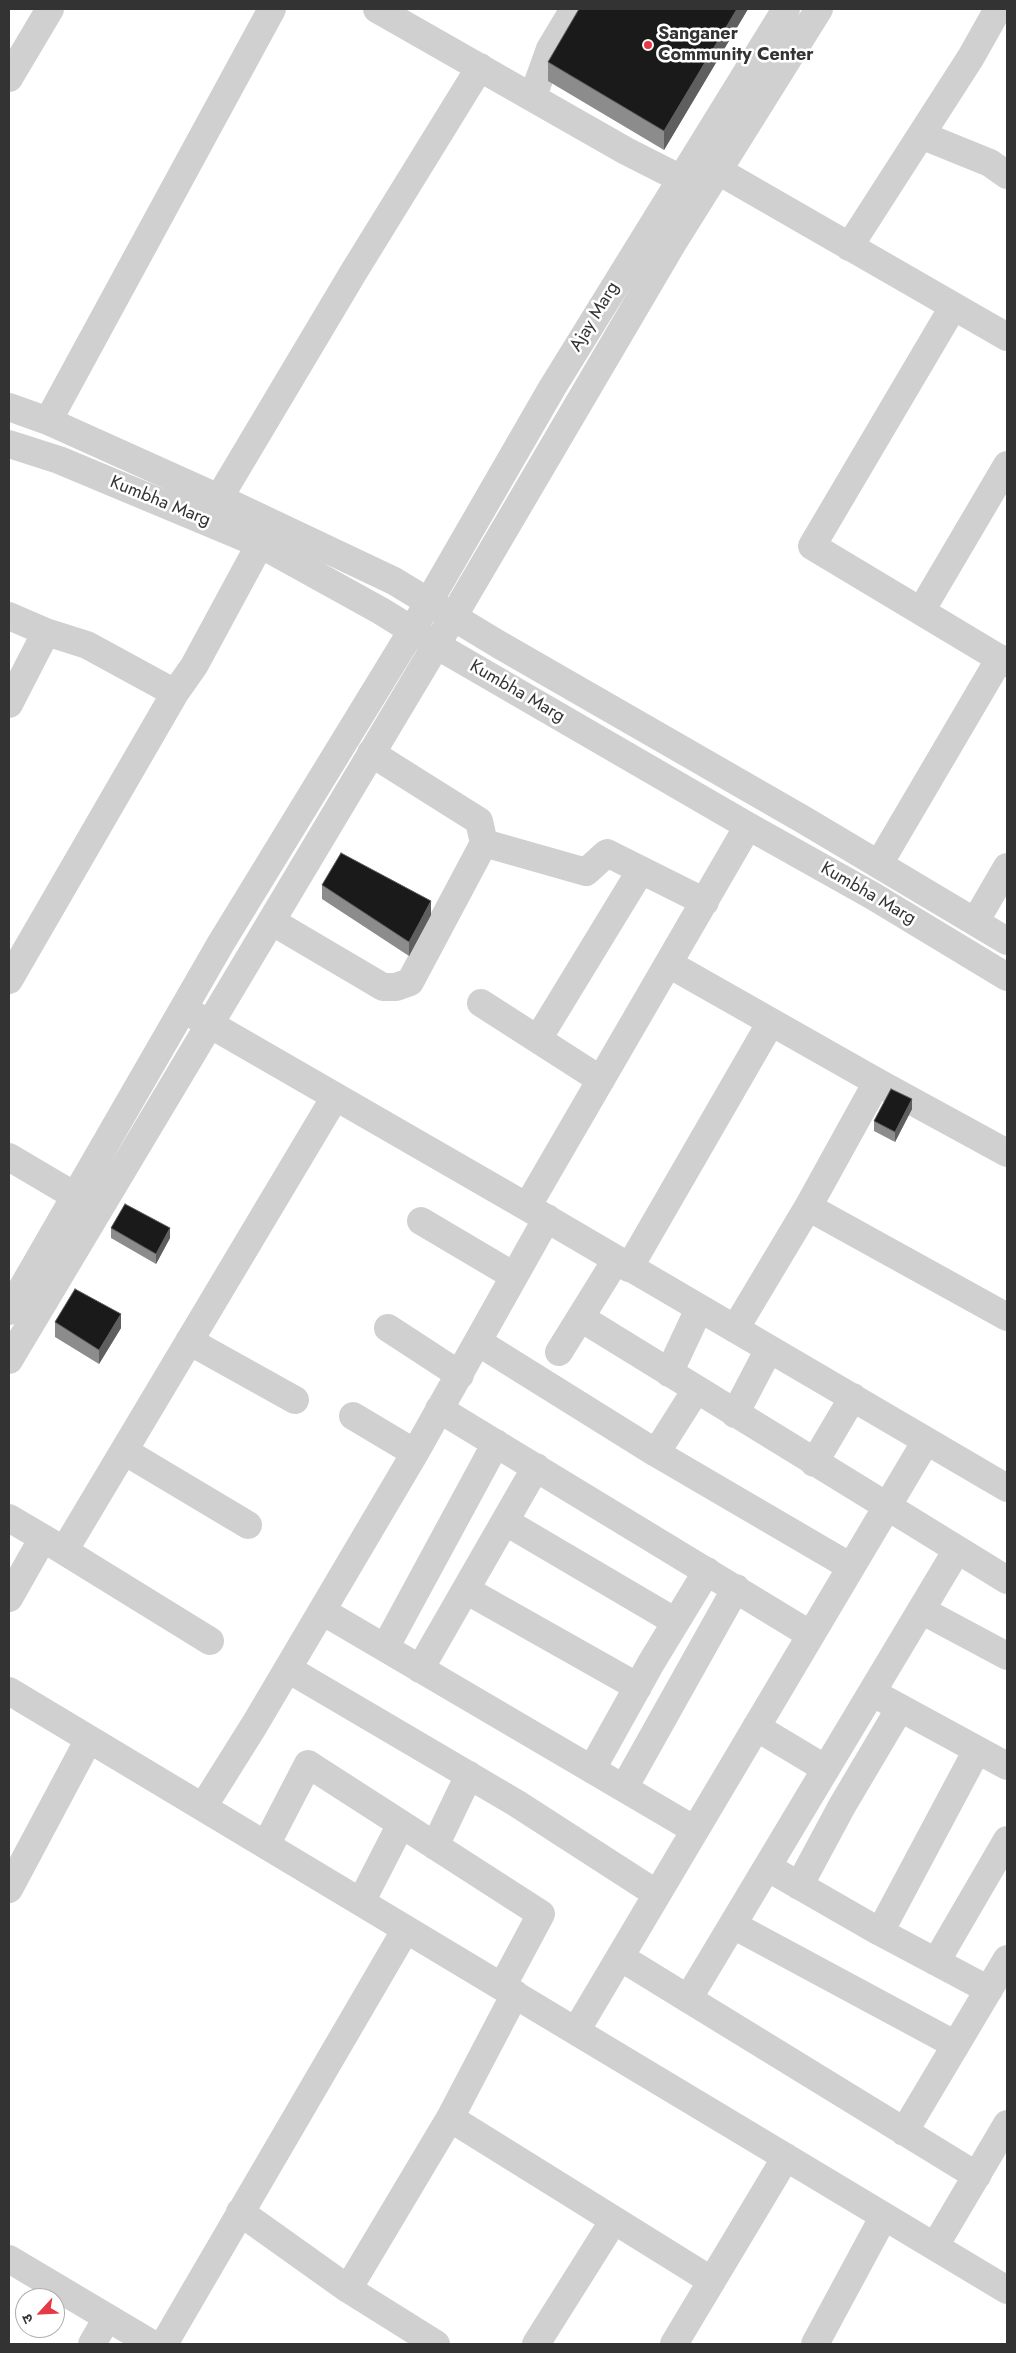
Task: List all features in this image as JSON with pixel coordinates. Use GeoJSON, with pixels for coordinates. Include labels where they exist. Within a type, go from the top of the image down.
{"type":"FeatureCollection","features":[{"type":"Feature","properties":{"kind":"street"},"geometry":{"type":"LineString","coordinates":[[9,78],[50,9]]}},
{"type":"Feature","properties":{"kind":"street"},"geometry":{"type":"LineString","coordinates":[[48,421],[272,9]]}},
{"type":"Feature","properties":{"kind":"street"},"geometry":{"type":"LineString","coordinates":[[377,9],[533,96],[849,247],[1007,337]]}},
{"type":"Feature","properties":{"kind":"street"},"geometry":{"type":"LineString","coordinates":[[533,96],[550,49],[574,9]]}},
{"type":"Feature","properties":{"kind":"street","name":"Ajay Marg"},"geometry":{"type":"LineString","coordinates":[[14,1313],[75,1196],[226,934],[430,602],[552,388],[786,9]]}},
{"type":"Feature","properties":{"kind":"street","name":"Ajay Marg"},"geometry":{"type":"LineString","coordinates":[[14,1313],[209,1024],[711,181],[819,9]]}},
{"type":"Feature","properties":{"kind":"street"},"geometry":{"type":"LineString","coordinates":[[849,247],[921,135],[998,9]]}},
{"type":"Feature","properties":{"kind":"street"},"geometry":{"type":"LineString","coordinates":[[219,498],[348,282],[480,67]]}},
{"type":"Feature","properties":{"kind":"street"},"geometry":{"type":"LineString","coordinates":[[921,135],[990,163],[1007,175]]}},
{"type":"Feature","properties":{"kind":"street"},"geometry":{"type":"LineString","coordinates":[[879,864],[1004,660],[812,546],[953,307]]}},
{"type":"Feature","properties":{"kind":"street","name":"Kumbha Marg"},"geometry":{"type":"LineString","coordinates":[[9,407],[48,421],[219,498],[394,581],[879,864],[1007,941]]}},
{"type":"Feature","properties":{"kind":"street","name":"Kumbha Marg"},"geometry":{"type":"LineString","coordinates":[[9,444],[58,460],[260,544],[413,630],[748,826],[873,896],[1007,977]]}},
{"type":"Feature","properties":{"kind":"street"},"geometry":{"type":"LineString","coordinates":[[921,611],[999,499],[1007,465]]}},
{"type":"Feature","properties":{"kind":"street"},"geometry":{"type":"LineString","coordinates":[[9,980],[175,693],[194,666],[260,544]]}},
{"type":"Feature","properties":{"kind":"street"},"geometry":{"type":"LineString","coordinates":[[9,616],[46,632],[87,645],[175,693]]}},
{"type":"Feature","properties":{"kind":"street"},"geometry":{"type":"LineString","coordinates":[[9,704],[46,632]]}},
{"type":"Feature","properties":{"kind":"street"},"geometry":{"type":"LineString","coordinates":[[271,921],[383,987],[396,987],[410,982],[484,843],[479,821],[371,753]]}},
{"type":"Feature","properties":{"kind":"street"},"geometry":{"type":"LineString","coordinates":[[203,1808],[288,1669],[460,1375],[514,1276],[537,1212],[601,1080],[748,826]]}},
{"type":"Feature","properties":{"kind":"street"},"geometry":{"type":"LineString","coordinates":[[484,843],[586,872],[607,853],[705,902]]}},
{"type":"Feature","properties":{"kind":"street"},"geometry":{"type":"LineString","coordinates":[[975,922],[1007,867]]}},
{"type":"Feature","properties":{"kind":"street"},"geometry":{"type":"LineString","coordinates":[[538,1039],[641,870]]}},
{"type":"Feature","properties":{"kind":"street"},"geometry":{"type":"LineString","coordinates":[[669,964],[1007,1153]]}},
{"type":"Feature","properties":{"kind":"street"},"geometry":{"type":"LineString","coordinates":[[481,1003],[601,1080]]}},
{"type":"Feature","properties":{"kind":"street"},"geometry":{"type":"LineString","coordinates":[[183,1009],[537,1212],[1007,1488]]}},
{"type":"Feature","properties":{"kind":"street"},"geometry":{"type":"LineString","coordinates":[[559,1352],[581,1318],[623,1264],[771,1022]]}},
{"type":"Feature","properties":{"kind":"street"},"geometry":{"type":"LineString","coordinates":[[735,1329],[808,1208],[877,1082]]}},
{"type":"Feature","properties":{"kind":"street"},"geometry":{"type":"LineString","coordinates":[[9,1598],[53,1545],[124,1451],[335,1097]]}},
{"type":"Feature","properties":{"kind":"street"},"geometry":{"type":"LineString","coordinates":[[9,1157],[75,1196]]}},
{"type":"Feature","properties":{"kind":"street"},"geometry":{"type":"LineString","coordinates":[[808,1208],[1007,1317]]}},
{"type":"Feature","properties":{"kind":"street"},"geometry":{"type":"LineString","coordinates":[[421,1221],[514,1276]]}},
{"type":"Feature","properties":{"kind":"street"},"geometry":{"type":"LineString","coordinates":[[669,1373],[699,1308]]}},
{"type":"Feature","properties":{"kind":"street"},"geometry":{"type":"LineString","coordinates":[[9,1360],[14,1313]]}},
{"type":"Feature","properties":{"kind":"street"},"geometry":{"type":"LineString","coordinates":[[581,1318],[814,1464],[1007,1580]]}},
{"type":"Feature","properties":{"kind":"street"},"geometry":{"type":"LineString","coordinates":[[388,1328],[460,1375]]}},
{"type":"Feature","properties":{"kind":"street"},"geometry":{"type":"LineString","coordinates":[[189,1342],[295,1400]]}},
{"type":"Feature","properties":{"kind":"street"},"geometry":{"type":"LineString","coordinates":[[478,1342],[656,1453],[851,1567]]}},
{"type":"Feature","properties":{"kind":"street"},"geometry":{"type":"LineString","coordinates":[[735,1414],[769,1349]]}},
{"type":"Feature","properties":{"kind":"street"},"geometry":{"type":"LineString","coordinates":[[656,1453],[696,1390]]}},
{"type":"Feature","properties":{"kind":"street"},"geometry":{"type":"LineString","coordinates":[[814,1464],[853,1398]]}},
{"type":"Feature","properties":{"kind":"street"},"geometry":{"type":"LineString","coordinates":[[439,1409],[811,1635]]}},
{"type":"Feature","properties":{"kind":"street"},"geometry":{"type":"LineString","coordinates":[[353,1416],[415,1453]]}},
{"type":"Feature","properties":{"kind":"street"},"geometry":{"type":"LineString","coordinates":[[576,2031],[926,1441]]}},
{"type":"Feature","properties":{"kind":"street"},"geometry":{"type":"LineString","coordinates":[[385,1648],[496,1443]]}},
{"type":"Feature","properties":{"kind":"street"},"geometry":{"type":"LineString","coordinates":[[124,1451],[248,1525]]}},
{"type":"Feature","properties":{"kind":"street"},"geometry":{"type":"LineString","coordinates":[[420,1669],[536,1467]]}},
{"type":"Feature","properties":{"kind":"street"},"geometry":{"type":"LineString","coordinates":[[9,1518],[210,1641]]}},
{"type":"Feature","properties":{"kind":"street"},"geometry":{"type":"LineString","coordinates":[[506,1522],[676,1622]]}},
{"type":"Feature","properties":{"kind":"street"},"geometry":{"type":"LineString","coordinates":[[688,1999],[957,1550]]}},
{"type":"Feature","properties":{"kind":"street"},"geometry":{"type":"LineString","coordinates":[[592,1769],[707,1571]]}},
{"type":"Feature","properties":{"kind":"street"},"geometry":{"type":"LineString","coordinates":[[624,1788],[736,1588]]}},
{"type":"Feature","properties":{"kind":"street"},"geometry":{"type":"LineString","coordinates":[[466,1590],[638,1687]]}},
{"type":"Feature","properties":{"kind":"street"},"geometry":{"type":"LineString","coordinates":[[921,1610],[1007,1656]]}},
{"type":"Feature","properties":{"kind":"street"},"geometry":{"type":"LineString","coordinates":[[322,1611],[695,1830]]}},
{"type":"Feature","properties":{"kind":"street"},"geometry":{"type":"LineString","coordinates":[[288,1669],[469,1775],[657,1894]]}},
{"type":"Feature","properties":{"kind":"street"},"geometry":{"type":"LineString","coordinates":[[9,1691],[1007,2290]]}},
{"type":"Feature","properties":{"kind":"street"},"geometry":{"type":"LineString","coordinates":[[872,1693],[1007,1766]]}},
{"type":"Feature","properties":{"kind":"street"},"geometry":{"type":"LineString","coordinates":[[799,1886],[842,1806],[900,1708]]}},
{"type":"Feature","properties":{"kind":"street"},"geometry":{"type":"LineString","coordinates":[[756,1727],[826,1769]]}},
{"type":"Feature","properties":{"kind":"street"},"geometry":{"type":"LineString","coordinates":[[9,1889],[89,1739]]}},
{"type":"Feature","properties":{"kind":"street"},"geometry":{"type":"LineString","coordinates":[[880,1932],[977,1750]]}},
{"type":"Feature","properties":{"kind":"street"},"geometry":{"type":"LineString","coordinates":[[266,1845],[308,1764],[541,1914],[450,2118],[348,2289]]}},
{"type":"Feature","properties":{"kind":"street"},"geometry":{"type":"LineString","coordinates":[[435,1846],[469,1775]]}},
{"type":"Feature","properties":{"kind":"street"},"geometry":{"type":"LineString","coordinates":[[361,1902],[401,1824]]}},
{"type":"Feature","properties":{"kind":"street"},"geometry":{"type":"LineString","coordinates":[[936,1962],[1007,1840]]}},
{"type":"Feature","properties":{"kind":"street"},"geometry":{"type":"LineString","coordinates":[[767,1867],[880,1932],[989,1990]]}},
{"type":"Feature","properties":{"kind":"street"},"geometry":{"type":"LineString","coordinates":[[733,1925],[956,2045]]}},
{"type":"Feature","properties":{"kind":"street"},"geometry":{"type":"LineString","coordinates":[[164,2344],[406,1929]]}},
{"type":"Feature","properties":{"kind":"street"},"geometry":{"type":"LineString","coordinates":[[620,1957],[977,2176]]}},
{"type":"Feature","properties":{"kind":"street"},"geometry":{"type":"LineString","coordinates":[[904,2132],[1007,1959]]}},
{"type":"Feature","properties":{"kind":"street"},"geometry":{"type":"LineString","coordinates":[[450,2118],[712,2281]]}},
{"type":"Feature","properties":{"kind":"street"},"geometry":{"type":"LineString","coordinates":[[935,2246],[1007,2124]]}},
{"type":"Feature","properties":{"kind":"street"},"geometry":{"type":"LineString","coordinates":[[674,2344],[786,2157]]}},
{"type":"Feature","properties":{"kind":"street"},"geometry":{"type":"LineString","coordinates":[[240,2212],[348,2289],[436,2344]]}},
{"type":"Feature","properties":{"kind":"street"},"geometry":{"type":"LineString","coordinates":[[815,2344],[884,2216]]}},
{"type":"Feature","properties":{"kind":"street"},"geometry":{"type":"LineString","coordinates":[[536,2344],[614,2220]]}},
{"type":"Feature","properties":{"kind":"street"},"geometry":{"type":"LineString","coordinates":[[9,2259],[152,2344]]}},
{"type":"Feature","properties":{"kind":"street"},"geometry":{"type":"LineString","coordinates":[[92,2344],[107,2318]]}},
{"type":"Feature","properties":{"kind":"building","name":"Sanganer Community Center"},"geometry":{"type":"Polygon","coordinates":[[[579,9],[737,9],[664,131],[548,62],[579,9]]]}},
{"type":"Feature","properties":{"kind":"building"},"geometry":{"type":"Polygon","coordinates":[[[341,853],[431,901],[409,942],[322,885],[341,853]]]}},
{"type":"Feature","properties":{"kind":"building"},"geometry":{"type":"Polygon","coordinates":[[[891,1089],[912,1099],[895,1132],[874,1121],[891,1089]]]}},
{"type":"Feature","properties":{"kind":"building"},"geometry":{"type":"Polygon","coordinates":[[[125,1204],[170,1228],[156,1254],[111,1228],[125,1204]]]}},
{"type":"Feature","properties":{"kind":"building"},"geometry":{"type":"Polygon","coordinates":[[[75,1289],[121,1314],[99,1350],[55,1322],[75,1289]]]}},
{"type":"Feature","properties":{"kind":"place","name":"Sanganer Community Center"},"geometry":{"type":"Point","coordinates":[648,45]}}]}
